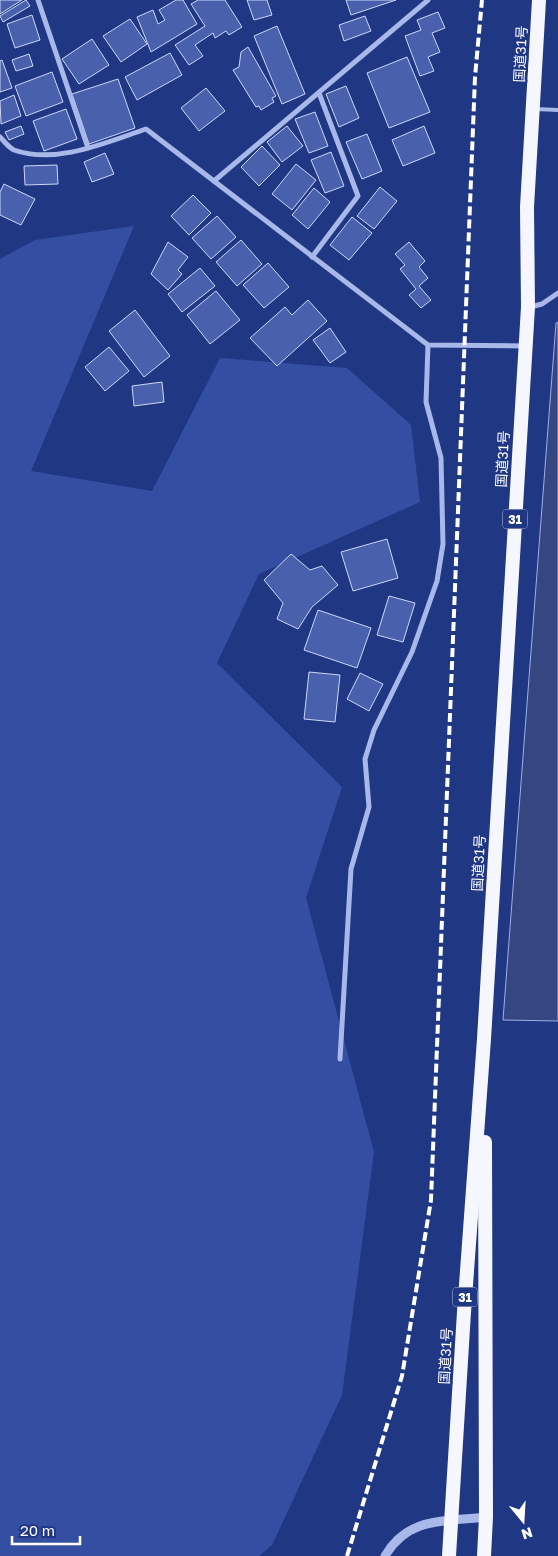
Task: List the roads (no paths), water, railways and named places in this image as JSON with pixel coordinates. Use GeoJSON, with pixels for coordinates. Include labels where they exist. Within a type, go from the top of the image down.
{"type":"FeatureCollection","features":[{"type":"Feature","properties":{"kind":"highway","name":"国道31号"},"geometry":{"type":"LineString","coordinates":[[449,1556],[464,1302],[484,1039],[528,307],[527,207],[539,0]]}},
{"type":"Feature","properties":{"kind":"highway","name":"国道31号"},"geometry":{"type":"LineString","coordinates":[[484,1039],[486,1517],[484,1556]]}},
{"type":"Feature","properties":{"kind":"street"},"geometry":{"type":"LineString","coordinates":[[39,0],[88,148]]}},
{"type":"Feature","properties":{"kind":"street"},"geometry":{"type":"LineString","coordinates":[[214,181],[428,0]]}},
{"type":"Feature","properties":{"kind":"street"},"geometry":{"type":"LineString","coordinates":[[312,257],[358,196],[319,93]]}},
{"type":"Feature","properties":{"kind":"street"},"geometry":{"type":"LineString","coordinates":[[0,137],[13,150],[44,154],[88,148],[146,129],[428,345],[525,346]]}},
{"type":"Feature","properties":{"kind":"street"},"geometry":{"type":"LineString","coordinates":[[528,307],[542,304],[558,294]]}},
{"type":"Feature","properties":{"kind":"street"},"geometry":{"type":"LineString","coordinates":[[340,1059],[351,870],[370,807],[365,759],[374,730],[412,652],[437,581],[443,544],[441,458],[426,402],[428,345]]}},
{"type":"Feature","properties":{"kind":"street"},"geometry":{"type":"LineString","coordinates":[[385,1556],[396,1540],[416,1525],[486,1517]]}},
{"type":"Feature","properties":{"kind":"lane"},"geometry":{"type":"LineString","coordinates":[[533,109],[558,110]]}},
{"type":"Feature","properties":{"kind":"railway"},"geometry":{"type":"LineString","coordinates":[[347,1556],[402,1376],[431,1200],[475,77],[482,0]]}}]}
